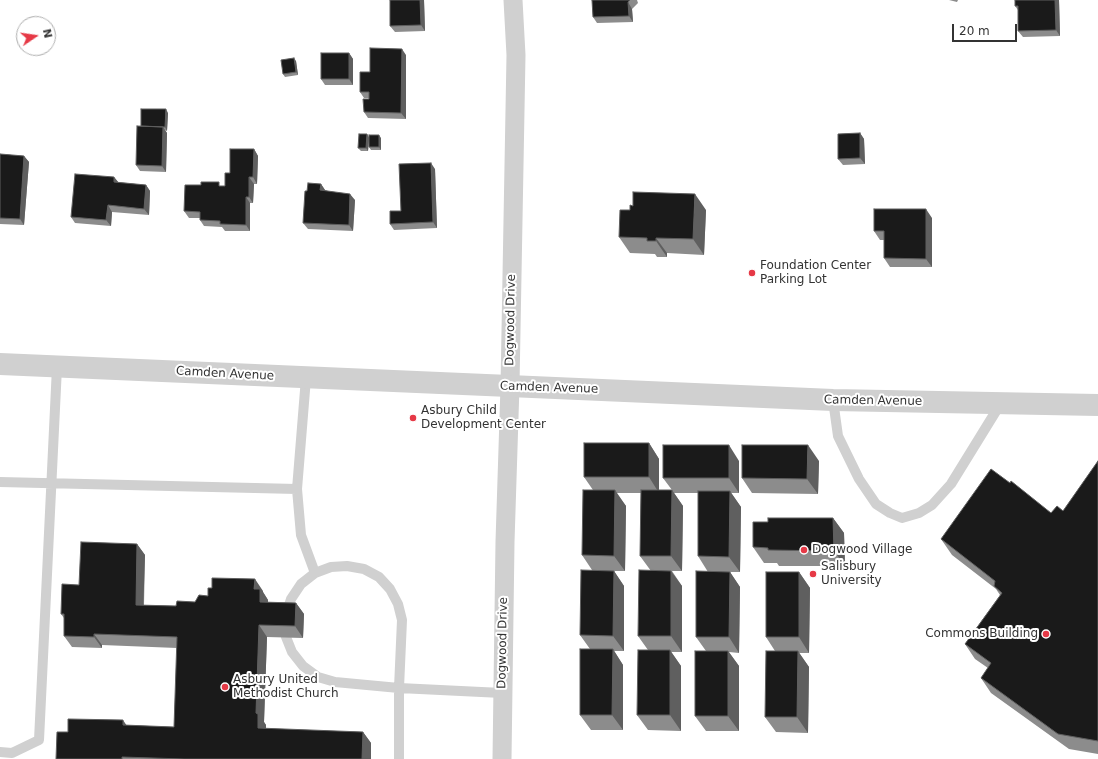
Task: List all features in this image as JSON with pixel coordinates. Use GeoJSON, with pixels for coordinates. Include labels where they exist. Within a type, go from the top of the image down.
{"type":"FeatureCollection","features":[{"type":"Feature","properties":{"kind":"street","name":"Dogwood Drive"},"geometry":{"type":"LineString","coordinates":[[502,759],[502,693],[510,386],[516,55],[513,0]]}},
{"type":"Feature","properties":{"kind":"street","name":"Camden Avenue"},"geometry":{"type":"LineString","coordinates":[[0,364],[834,400],[1098,405]]}},
{"type":"Feature","properties":{"kind":"lane"},"geometry":{"type":"LineString","coordinates":[[0,752],[12,753],[39,740],[56,366]]}},
{"type":"Feature","properties":{"kind":"lane"},"geometry":{"type":"LineString","coordinates":[[306,378],[298,490],[301,535],[315,573]]}},
{"type":"Feature","properties":{"kind":"lane"},"geometry":{"type":"LineString","coordinates":[[834,400],[838,436],[859,479],[876,504],[890,513],[902,518],[919,513],[932,505],[951,484],[1002,403]]}},
{"type":"Feature","properties":{"kind":"lane"},"geometry":{"type":"LineString","coordinates":[[0,482],[298,490]]}},
{"type":"Feature","properties":{"kind":"lane"},"geometry":{"type":"LineString","coordinates":[[286,614],[291,599],[301,584],[315,573],[331,567],[347,566],[364,569],[379,577],[390,589],[398,604],[402,620],[399,688],[399,759]]}},
{"type":"Feature","properties":{"kind":"lane"},"geometry":{"type":"LineString","coordinates":[[286,637],[292,652],[303,666],[318,677],[335,682],[399,688],[502,693]]}},
{"type":"Feature","properties":{"kind":"building"},"geometry":{"type":"Polygon","coordinates":[[[390,0],[420,0],[421,25],[390,26],[390,0]]]}},
{"type":"Feature","properties":{"kind":"building"},"geometry":{"type":"Polygon","coordinates":[[[592,0],[630,0],[628,2],[629,16],[593,17],[592,0]]]}},
{"type":"Feature","properties":{"kind":"building"},"geometry":{"type":"Polygon","coordinates":[[[1015,0],[1055,0],[1056,30],[1018,31],[1018,6],[1015,6],[1015,0]]]}},
{"type":"Feature","properties":{"kind":"building"},"geometry":{"type":"Polygon","coordinates":[[[370,48],[402,49],[401,113],[364,112],[363,99],[369,99],[369,92],[360,92],[360,72],[370,72],[370,48]]]}},
{"type":"Feature","properties":{"kind":"building"},"geometry":{"type":"Polygon","coordinates":[[[321,53],[349,53],[349,79],[321,79],[321,53]]]}},
{"type":"Feature","properties":{"kind":"building"},"geometry":{"type":"Polygon","coordinates":[[[294,58],[296,72],[283,74],[281,60],[294,58]]]}},
{"type":"Feature","properties":{"kind":"building"},"geometry":{"type":"Polygon","coordinates":[[[141,109],[166,109],[165,127],[141,126],[141,109]]]}},
{"type":"Feature","properties":{"kind":"building"},"geometry":{"type":"Polygon","coordinates":[[[137,126],[163,127],[162,166],[136,165],[137,126]]]}},
{"type":"Feature","properties":{"kind":"building"},"geometry":{"type":"Polygon","coordinates":[[[860,133],[860,158],[838,159],[838,134],[860,133]]]}},
{"type":"Feature","properties":{"kind":"building"},"geometry":{"type":"Polygon","coordinates":[[[359,134],[367,134],[366,148],[358,148],[359,134]]]}},
{"type":"Feature","properties":{"kind":"building"},"geometry":{"type":"Polygon","coordinates":[[[369,135],[379,135],[379,147],[369,147],[369,135]]]}},
{"type":"Feature","properties":{"kind":"building"},"geometry":{"type":"Polygon","coordinates":[[[230,149],[254,149],[253,177],[249,177],[249,197],[246,197],[246,225],[220,224],[220,221],[200,220],[200,212],[184,211],[185,185],[201,185],[201,182],[219,182],[219,186],[225,186],[225,173],[230,173],[230,149]]]}},
{"type":"Feature","properties":{"kind":"building"},"geometry":{"type":"Polygon","coordinates":[[[0,154],[24,156],[20,219],[0,218],[0,154]]]}},
{"type":"Feature","properties":{"kind":"building"},"geometry":{"type":"Polygon","coordinates":[[[431,163],[433,222],[390,224],[390,211],[401,211],[399,164],[431,163]]]}},
{"type":"Feature","properties":{"kind":"building"},"geometry":{"type":"Polygon","coordinates":[[[75,174],[114,177],[114,182],[146,185],[144,209],[108,205],[106,220],[71,217],[75,174]]]}},
{"type":"Feature","properties":{"kind":"building"},"geometry":{"type":"Polygon","coordinates":[[[308,183],[321,184],[320,190],[350,194],[349,225],[303,223],[305,191],[307,191],[308,183]]]}},
{"type":"Feature","properties":{"kind":"building"},"geometry":{"type":"Polygon","coordinates":[[[633,192],[695,194],[693,239],[656,238],[656,241],[647,241],[647,238],[619,237],[620,210],[630,210],[630,205],[633,206],[633,192]]]}},
{"type":"Feature","properties":{"kind":"building"},"geometry":{"type":"Polygon","coordinates":[[[874,209],[926,209],[926,259],[884,258],[884,231],[874,231],[874,209]]]}},
{"type":"Feature","properties":{"kind":"building"},"geometry":{"type":"Polygon","coordinates":[[[584,443],[649,443],[649,477],[584,477],[584,443]]]}},
{"type":"Feature","properties":{"kind":"building"},"geometry":{"type":"Polygon","coordinates":[[[663,445],[729,445],[729,478],[663,478],[663,445]]]}},
{"type":"Feature","properties":{"kind":"building"},"geometry":{"type":"Polygon","coordinates":[[[742,445],[808,445],[807,479],[742,478],[742,445]]]}},
{"type":"Feature","properties":{"kind":"building","name":"Commons Building"},"geometry":{"type":"Polygon","coordinates":[[[1098,461],[1098,741],[1058,734],[981,678],[991,663],[965,644],[1002,593],[994,586],[995,581],[941,539],[991,469],[1010,483],[1011,481],[1051,513],[1057,506],[1063,511],[1098,461]]]}},
{"type":"Feature","properties":{"kind":"building"},"geometry":{"type":"Polygon","coordinates":[[[583,490],[615,490],[614,556],[582,555],[583,490]]]}},
{"type":"Feature","properties":{"kind":"building"},"geometry":{"type":"Polygon","coordinates":[[[641,490],[672,490],[671,556],[640,556],[641,490]]]}},
{"type":"Feature","properties":{"kind":"building"},"geometry":{"type":"Polygon","coordinates":[[[698,491],[730,491],[729,557],[698,556],[698,491]]]}},
{"type":"Feature","properties":{"kind":"building"},"geometry":{"type":"Polygon","coordinates":[[[768,518],[833,518],[834,551],[768,550],[768,548],[753,547],[753,522],[768,522],[768,518]]]}},
{"type":"Feature","properties":{"kind":"building","name":"Asbury United Methodist Church"},"geometry":{"type":"Polygon","coordinates":[[[81,542],[137,544],[136,605],[176,606],[177,601],[195,602],[199,595],[208,596],[208,588],[212,588],[212,578],[255,579],[254,589],[260,589],[260,602],[296,603],[295,626],[259,625],[256,713],[258,714],[258,728],[363,732],[362,759],[184,759],[122,757],[122,759],[56,759],[57,732],[68,732],[68,719],[123,720],[123,725],[174,727],[177,637],[94,634],[94,637],[64,636],[64,614],[61,614],[62,584],[79,585],[81,542]]]}},
{"type":"Feature","properties":{"kind":"building"},"geometry":{"type":"Polygon","coordinates":[[[581,570],[614,571],[613,636],[580,635],[581,570]]]}},
{"type":"Feature","properties":{"kind":"building"},"geometry":{"type":"Polygon","coordinates":[[[639,570],[671,571],[671,636],[638,636],[639,570]]]}},
{"type":"Feature","properties":{"kind":"building"},"geometry":{"type":"Polygon","coordinates":[[[696,571],[730,572],[729,637],[696,637],[696,571]]]}},
{"type":"Feature","properties":{"kind":"building"},"geometry":{"type":"Polygon","coordinates":[[[766,572],[799,572],[799,637],[766,637],[766,572]]]}},
{"type":"Feature","properties":{"kind":"building"},"geometry":{"type":"Polygon","coordinates":[[[580,649],[613,649],[612,715],[580,715],[580,649]]]}},
{"type":"Feature","properties":{"kind":"building"},"geometry":{"type":"Polygon","coordinates":[[[638,650],[670,650],[670,715],[637,715],[638,650]]]}},
{"type":"Feature","properties":{"kind":"building"},"geometry":{"type":"Polygon","coordinates":[[[695,651],[728,651],[728,716],[695,716],[695,651]]]}},
{"type":"Feature","properties":{"kind":"building"},"geometry":{"type":"Polygon","coordinates":[[[766,651],[798,651],[797,717],[765,717],[766,651]]]}},
{"type":"Feature","properties":{"kind":"place","name":"Foundation Center Parking Lot"},"geometry":{"type":"Point","coordinates":[752,273]}},
{"type":"Feature","properties":{"kind":"place","name":"Asbury Child Development Center"},"geometry":{"type":"Point","coordinates":[413,418]}},
{"type":"Feature","properties":{"kind":"place","name":"Dogwood Village"},"geometry":{"type":"Point","coordinates":[804,550]}},
{"type":"Feature","properties":{"kind":"place","name":"Salisbury University"},"geometry":{"type":"Point","coordinates":[813,574]}},
{"type":"Feature","properties":{"kind":"place","name":"Commons Building"},"geometry":{"type":"Point","coordinates":[1046,634]}},
{"type":"Feature","properties":{"kind":"place","name":"Asbury United Methodist Church"},"geometry":{"type":"Point","coordinates":[225,687]}}]}
